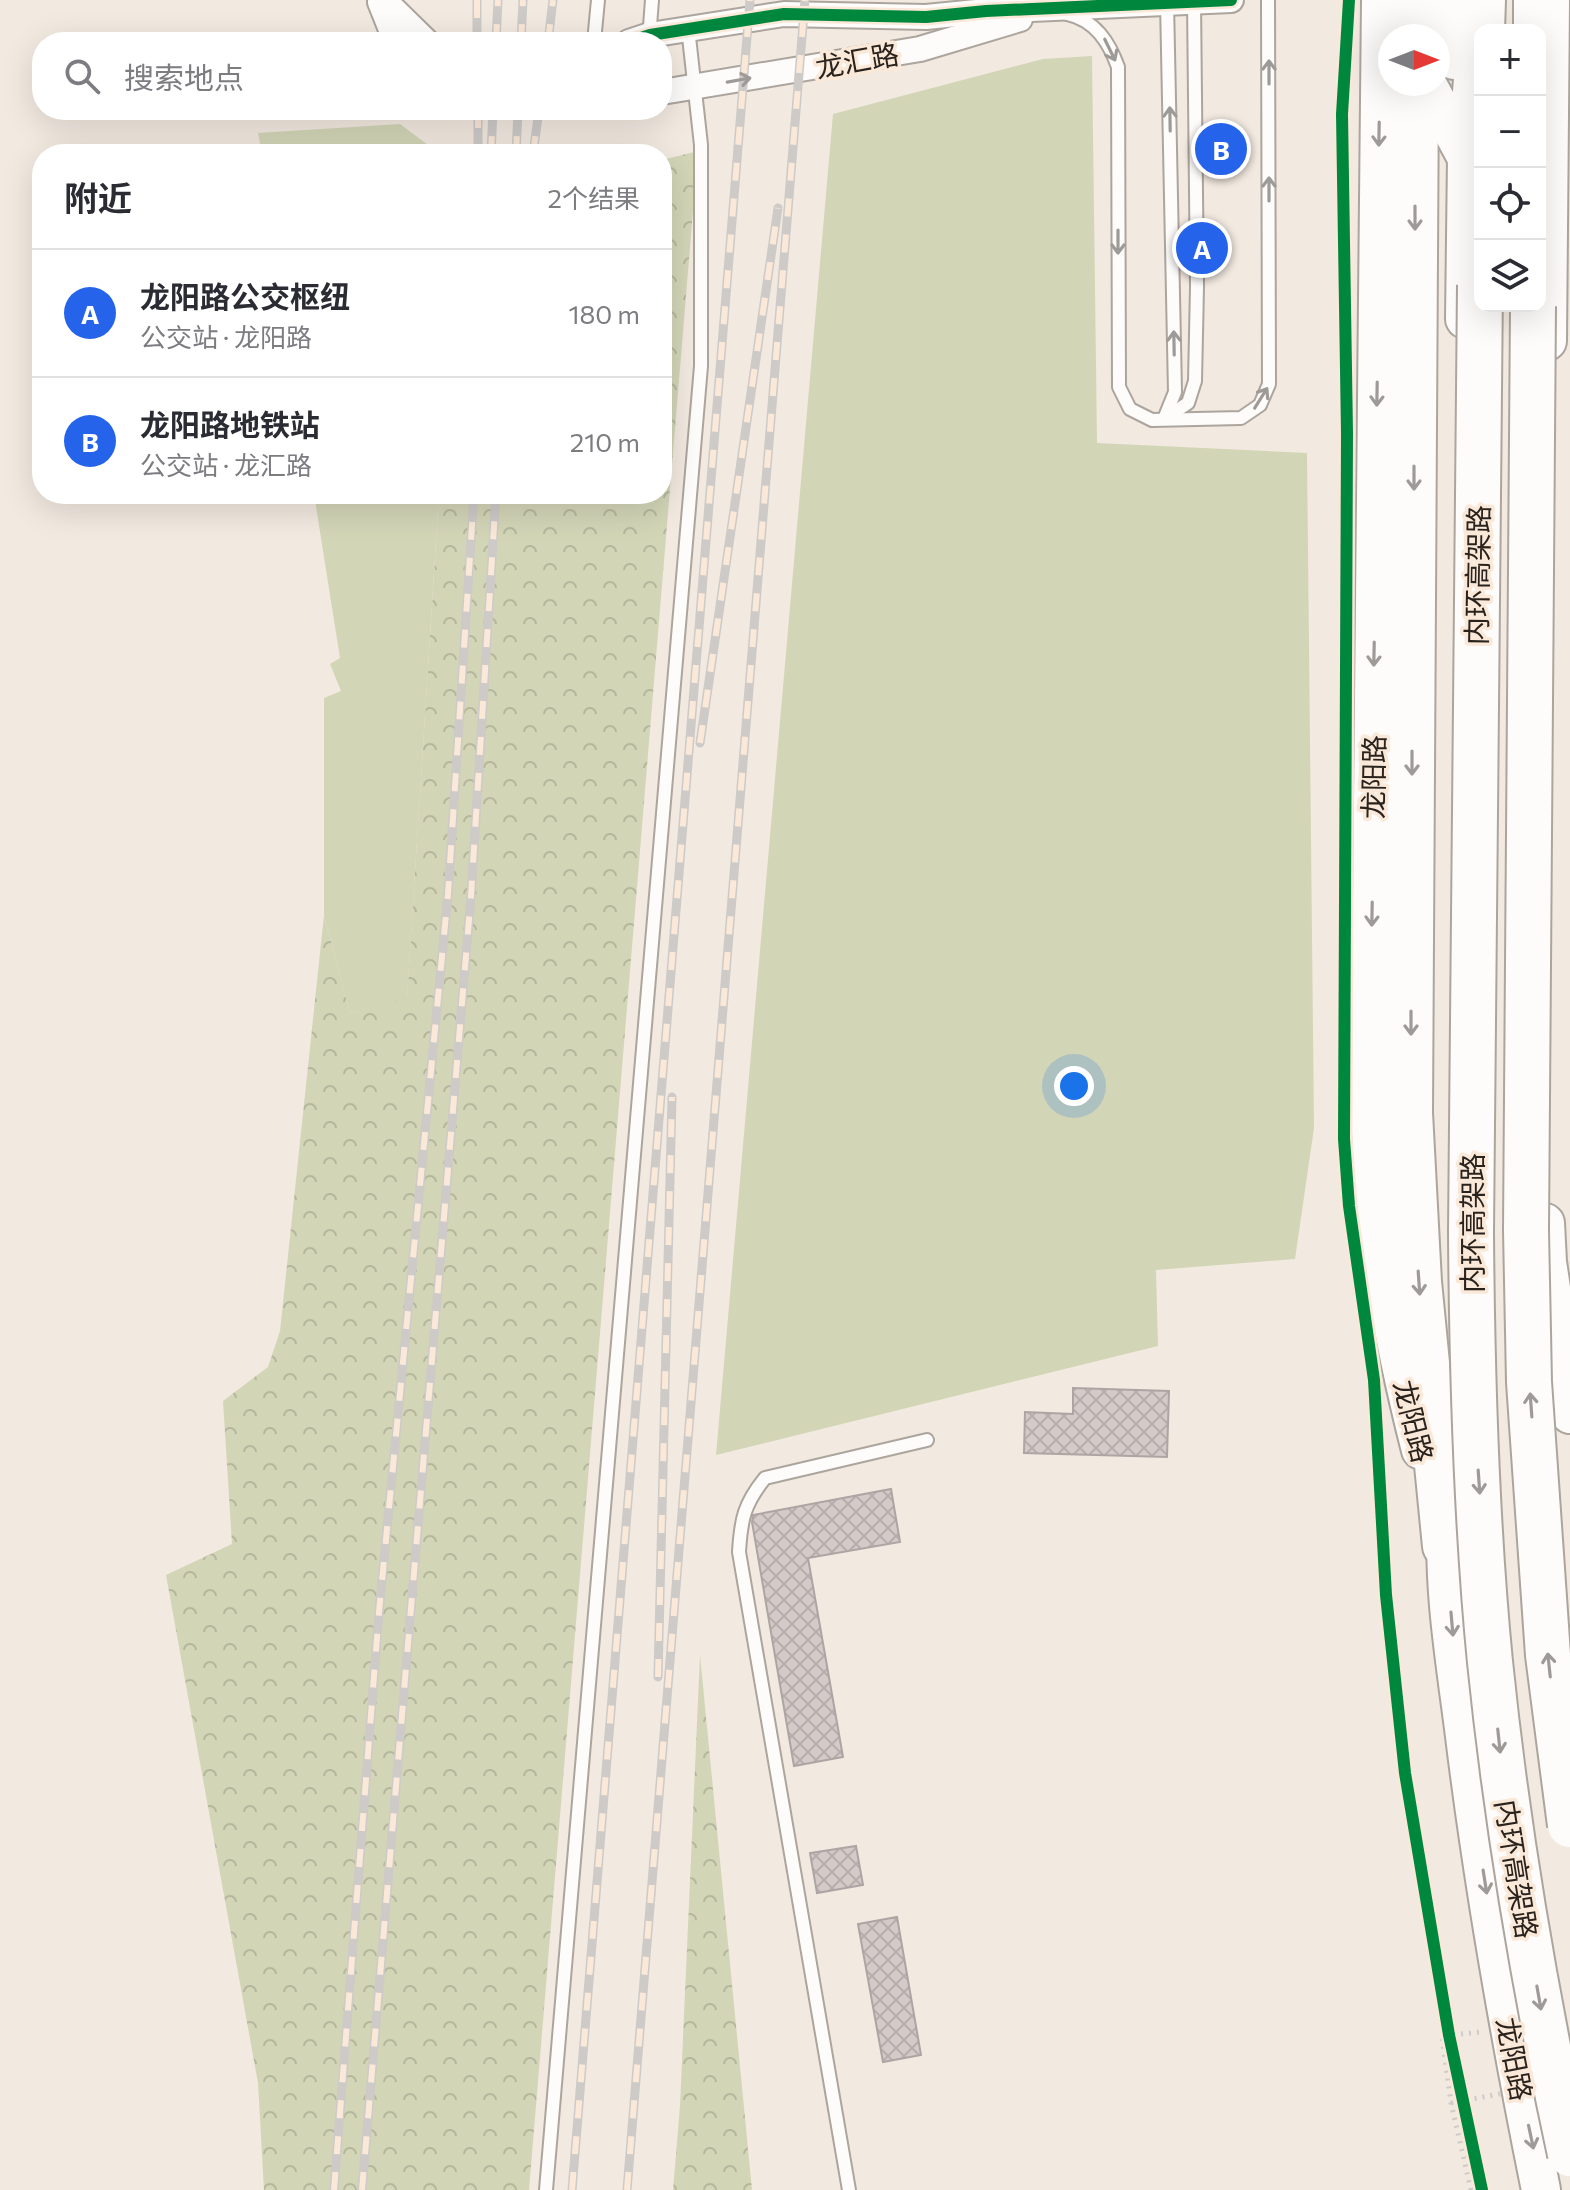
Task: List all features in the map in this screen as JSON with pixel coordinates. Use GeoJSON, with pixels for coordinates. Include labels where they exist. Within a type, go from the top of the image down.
{"type":"FeatureCollection","features":[{"type":"Feature","properties":{"kind":"highway"},"geometry":{"type":"LineString","coordinates":[[1419,24],[1420,0]]}},
{"type":"Feature","properties":{"kind":"highway"},"geometry":{"type":"LineString","coordinates":[[1482,24],[1483,0]]}},
{"type":"Feature","properties":{"kind":"highway"},"geometry":{"type":"LineString","coordinates":[[1536,0],[1536,24]]}},
{"type":"Feature","properties":{"kind":"highway"},"geometry":{"type":"LineString","coordinates":[[1416,96],[1410,1113],[1419,1282],[1445,1546]]}},
{"type":"Feature","properties":{"kind":"highway","name":"内环高架路"},"geometry":{"type":"LineString","coordinates":[[1480,312],[1472,1380],[1490,1660],[1505,1790],[1527,1935],[1570,2154]]}},
{"type":"Feature","properties":{"kind":"highway","name":"内环高架路"},"geometry":{"type":"LineString","coordinates":[[1533,312],[1526,1230],[1528,1351],[1548,1655],[1570,1825]]}},
{"type":"Feature","properties":{"kind":"main road"},"geometry":{"type":"LineString","coordinates":[[1381,0],[1394,24]]}},
{"type":"Feature","properties":{"kind":"main road","name":"龙阳路"},"geometry":{"type":"LineString","coordinates":[[1381,0],[1371,1172],[1384,1282],[1401,1370],[1445,1546]]}},
{"type":"Feature","properties":{"kind":"main road","name":"龙阳路"},"geometry":{"type":"LineString","coordinates":[[1447,0],[1467,158]]}},
{"type":"Feature","properties":{"kind":"main road","name":"龙阳路"},"geometry":{"type":"LineString","coordinates":[[1475,0],[1467,158],[1459,1277],[1445,1546],[1453,1643],[1476,1827],[1508,2028],[1541,2190]]}},
{"type":"Feature","properties":{"kind":"main road"},"geometry":{"type":"LineString","coordinates":[[1550,0],[1542,1160],[1547,1262],[1570,1414]]}},
{"type":"Feature","properties":{"kind":"main road"},"geometry":{"type":"LineString","coordinates":[[1549,80],[1570,31]]}},
{"type":"Feature","properties":{"kind":"main road"},"geometry":{"type":"LineString","coordinates":[[1433,96],[1467,158]]}},
{"type":"Feature","properties":{"kind":"street"},"geometry":{"type":"LineString","coordinates":[[381,0],[392,32]]}},
{"type":"Feature","properties":{"kind":"street"},"geometry":{"type":"LineString","coordinates":[[381,0],[416,32]]}},
{"type":"Feature","properties":{"kind":"street","name":"龙汇路"},"geometry":{"type":"LineString","coordinates":[[672,32],[784,14],[926,17],[946,8],[1048,10],[1231,0]]}},
{"type":"Feature","properties":{"kind":"street","name":"龙汇路"},"geometry":{"type":"LineString","coordinates":[[672,90],[920,49],[1048,10]]}},
{"type":"Feature","properties":{"kind":"lane"},"geometry":{"type":"LineString","coordinates":[[595,32],[598,0]]}},
{"type":"Feature","properties":{"kind":"lane"},"geometry":{"type":"LineString","coordinates":[[645,32],[652,0]]}},
{"type":"Feature","properties":{"kind":"lane"},"geometry":{"type":"LineString","coordinates":[[1048,10],[1076,16],[1097,30],[1110,45],[1118,67],[1119,387],[1130,409],[1152,420],[1241,418],[1260,405],[1269,384],[1268,0]]}},
{"type":"Feature","properties":{"kind":"lane"},"geometry":{"type":"LineString","coordinates":[[1164,419],[1188,403],[1195,381],[1194,1]]}},
{"type":"Feature","properties":{"kind":"lane"},"geometry":{"type":"LineString","coordinates":[[1164,419],[1175,392],[1167,2]]}},
{"type":"Feature","properties":{"kind":"lane"},"geometry":{"type":"LineString","coordinates":[[546,2190],[701,366],[701,145],[688,28]]}},
{"type":"Feature","properties":{"kind":"lane"},"geometry":{"type":"LineString","coordinates":[[849,2190],[739,1552],[741,1522],[749,1497],[765,1478],[927,1440]]}},
{"type":"Feature","properties":{"kind":"path"},"geometry":{"type":"LineString","coordinates":[[1446,2021],[1482,2190]]}},
{"type":"Feature","properties":{"kind":"path"},"geometry":{"type":"LineString","coordinates":[[1442,2036],[1451,2103],[1471,2190]]}},
{"type":"Feature","properties":{"kind":"path"},"geometry":{"type":"LineString","coordinates":[[1451,2103],[1525,2089]]}},
{"type":"Feature","properties":{"kind":"green space"},"geometry":{"type":"Polygon","coordinates":[[[1092,56],[1097,443],[1307,453],[1314,1128],[1295,1259],[1156,1270],[1158,1346],[716,1455],[833,114],[1043,59],[1092,56]]]}},
{"type":"Feature","properties":{"kind":"green space"},"geometry":{"type":"Polygon","coordinates":[[[400,124],[427,144],[260,144],[258,133],[400,124]]]}},
{"type":"Feature","properties":{"kind":"green space"},"geometry":{"type":"Polygon","coordinates":[[[698,151],[672,465],[672,158],[698,151]]]}},
{"type":"Feature","properties":{"kind":"green space"},"geometry":{"type":"Polygon","coordinates":[[[316,504],[438,504],[407,999],[350,1013],[324,915],[324,698],[341,691],[330,664],[340,658],[316,504]]]}},
{"type":"Feature","properties":{"kind":"green space"},"geometry":{"type":"Polygon","coordinates":[[[438,504],[669,504],[529,2190],[264,2190],[258,2083],[166,1575],[232,1544],[223,1401],[268,1367],[280,1331],[324,915],[350,1013],[407,998],[438,504]]]}},
{"type":"Feature","properties":{"kind":"green space"},"geometry":{"type":"Polygon","coordinates":[[[700,1655],[752,2190],[673,2190],[680,2106],[700,1655]]]}},
{"type":"Feature","properties":{"kind":"building"},"geometry":{"type":"Polygon","coordinates":[[[1073,1388],[1169,1391],[1167,1457],[1024,1453],[1025,1412],[1073,1414],[1073,1388]]]}},
{"type":"Feature","properties":{"kind":"building"},"geometry":{"type":"Polygon","coordinates":[[[891,1489],[900,1542],[808,1558],[843,1757],[794,1766],[753,1515],[891,1489]]]}},
{"type":"Feature","properties":{"kind":"building"},"geometry":{"type":"Polygon","coordinates":[[[856,1846],[863,1885],[817,1893],[810,1853],[856,1846]]]}},
{"type":"Feature","properties":{"kind":"building"},"geometry":{"type":"Polygon","coordinates":[[[897,1917],[921,2055],[883,2062],[858,1924],[897,1917]]]}},
{"type":"Feature","properties":{"kind":"railway"},"geometry":{"type":"LineString","coordinates":[[477,0],[477,32]]}},
{"type":"Feature","properties":{"kind":"railway"},"geometry":{"type":"LineString","coordinates":[[496,32],[498,0]]}},
{"type":"Feature","properties":{"kind":"railway"},"geometry":{"type":"LineString","coordinates":[[521,32],[523,0]]}},
{"type":"Feature","properties":{"kind":"railway"},"geometry":{"type":"LineString","coordinates":[[549,32],[553,0]]}},
{"type":"Feature","properties":{"kind":"railway"},"geometry":{"type":"LineString","coordinates":[[572,2190],[750,0]]}},
{"type":"Feature","properties":{"kind":"railway"},"geometry":{"type":"LineString","coordinates":[[627,2190],[805,0]]}},
{"type":"Feature","properties":{"kind":"railway"},"geometry":{"type":"LineString","coordinates":[[478,120],[478,144]]}},
{"type":"Feature","properties":{"kind":"railway"},"geometry":{"type":"LineString","coordinates":[[491,144],[493,120]]}},
{"type":"Feature","properties":{"kind":"railway"},"geometry":{"type":"LineString","coordinates":[[516,144],[518,120]]}},
{"type":"Feature","properties":{"kind":"railway"},"geometry":{"type":"LineString","coordinates":[[534,144],[538,120]]}},
{"type":"Feature","properties":{"kind":"railway"},"geometry":{"type":"LineString","coordinates":[[700,743],[778,208]]}},
{"type":"Feature","properties":{"kind":"railway"},"geometry":{"type":"LineString","coordinates":[[334,2190],[379,1612],[448,894],[473,504]]}},
{"type":"Feature","properties":{"kind":"railway"},"geometry":{"type":"LineString","coordinates":[[362,2190],[471,896],[495,504]]}},
{"type":"Feature","properties":{"kind":"railway"},"geometry":{"type":"LineString","coordinates":[[658,1677],[672,1097]]}},
{"type":"Feature","properties":{"kind":"cycle path"},"geometry":{"type":"LineString","coordinates":[[669,32],[784,14],[926,17],[986,11],[1231,0]]}},
{"type":"Feature","properties":{"kind":"cycle path"},"geometry":{"type":"LineString","coordinates":[[1349,0],[1342,114],[1347,433],[1344,1139],[1349,1206],[1374,1380],[1386,1595],[1405,1773],[1449,2035],[1482,2190]]}},
{"type":"Feature","properties":{"kind":"place","name":"龙阳路地铁站"},"geometry":{"type":"Point","coordinates":[1221,149]}},
{"type":"Feature","properties":{"kind":"place","name":"龙阳路公交枢纽"},"geometry":{"type":"Point","coordinates":[1202,248]}}]}
